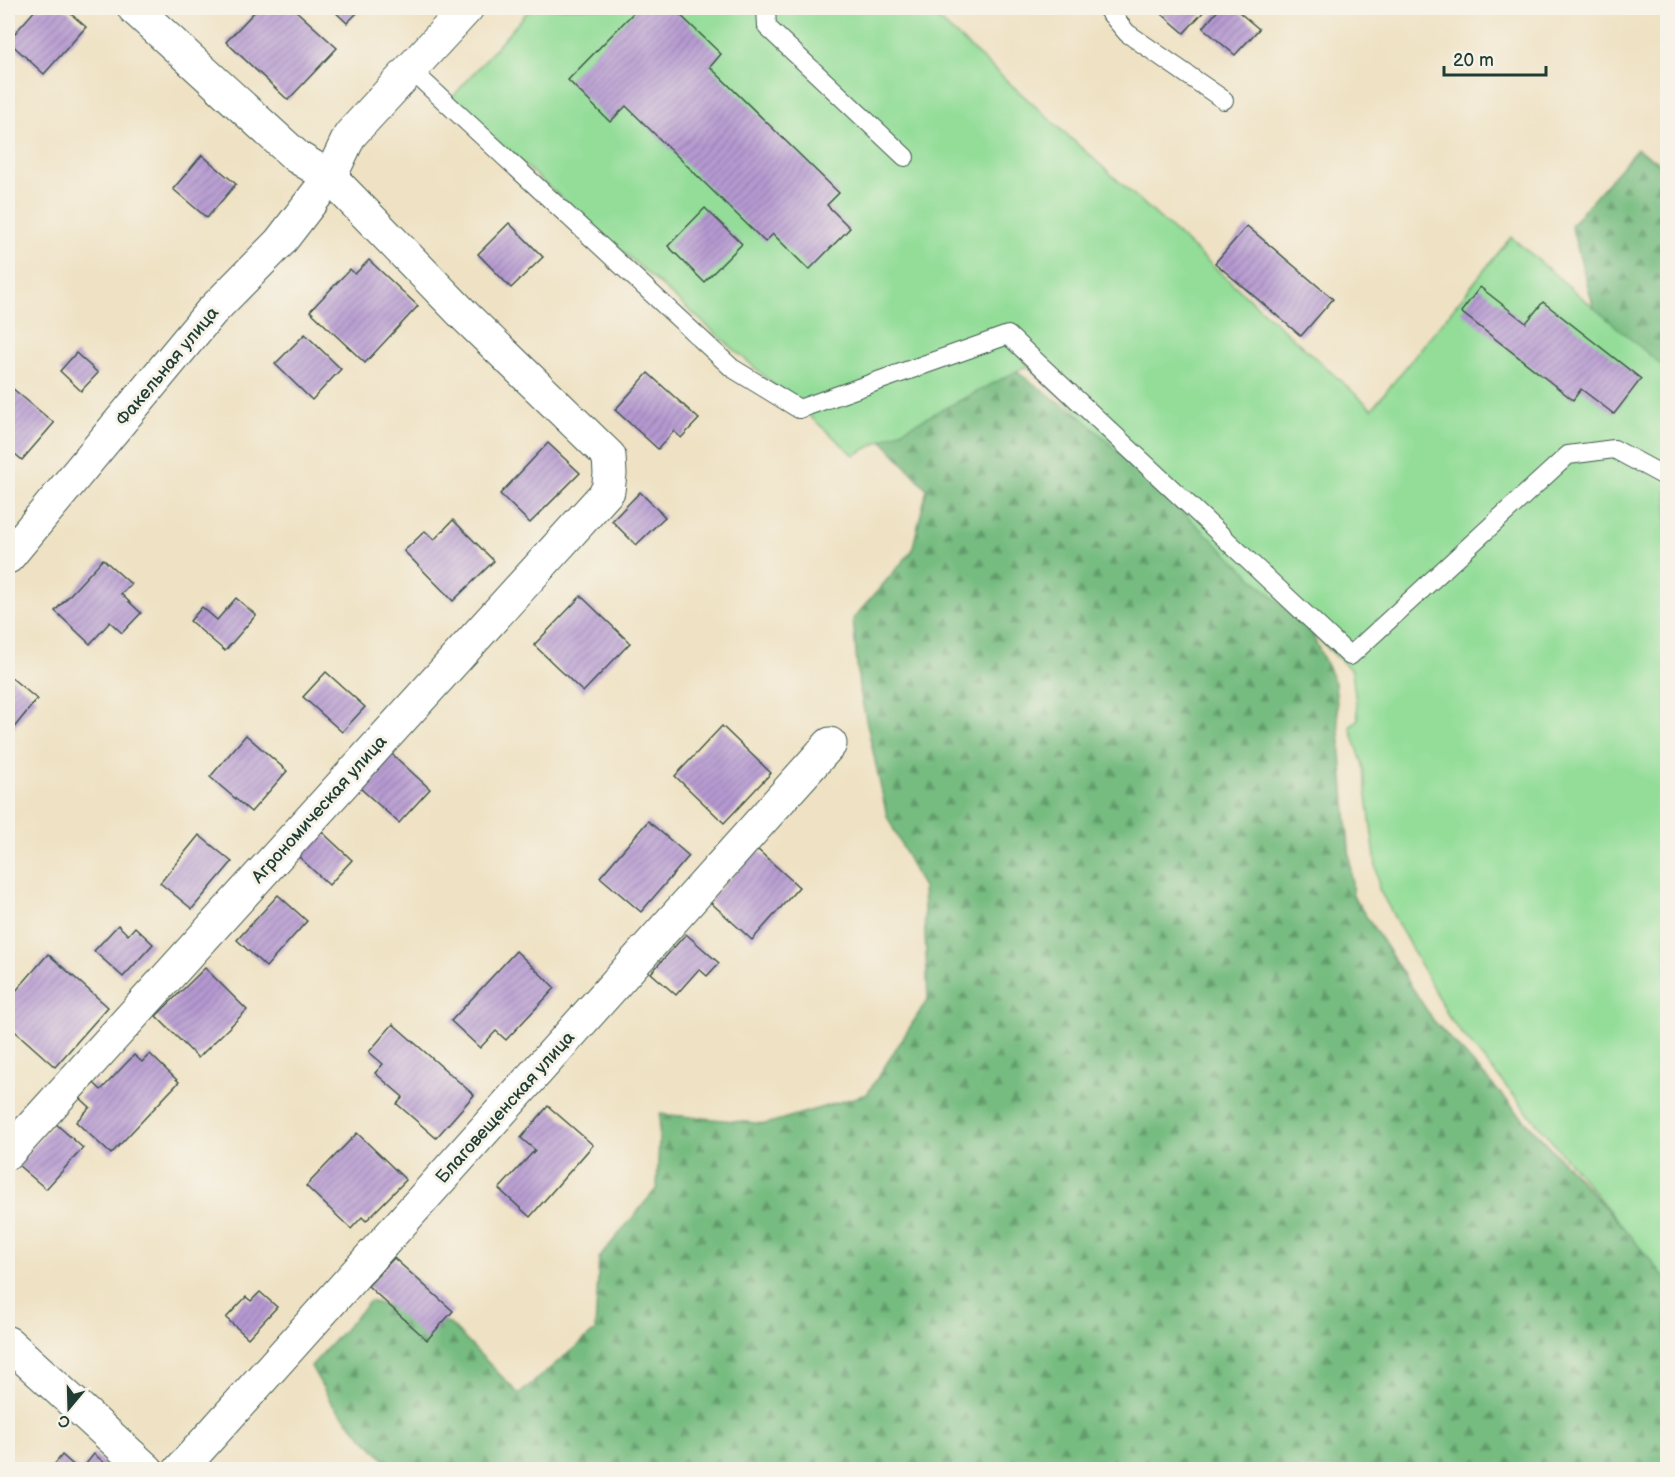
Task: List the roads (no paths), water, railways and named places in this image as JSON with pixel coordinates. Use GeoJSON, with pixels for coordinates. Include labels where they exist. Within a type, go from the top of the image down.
{"type":"FeatureCollection","features":[{"type":"Feature","properties":{"kind":"street"},"geometry":{"type":"LineString","coordinates":[[134,8],[297,157],[330,177]]}},
{"type":"Feature","properties":{"kind":"street","name":"Факельная улица"},"geometry":{"type":"LineString","coordinates":[[8,556],[211,312],[280,242],[330,177],[350,135],[467,8]]}},
{"type":"Feature","properties":{"kind":"street","name":"Агрономическая улица"},"geometry":{"type":"LineString","coordinates":[[8,1153],[608,491],[609,456],[466,316],[330,177]]}},
{"type":"Feature","properties":{"kind":"street","name":"Благовещенская улица"},"geometry":{"type":"LineString","coordinates":[[180,1470],[830,744]]}},
{"type":"Feature","properties":{"kind":"street"},"geometry":{"type":"LineString","coordinates":[[8,1343],[147,1470]]}},
{"type":"Feature","properties":{"kind":"lane"},"geometry":{"type":"LineString","coordinates":[[766,8],[766,27],[905,157]]}},
{"type":"Feature","properties":{"kind":"lane"},"geometry":{"type":"LineString","coordinates":[[1106,8],[1127,33],[1224,100]]}},
{"type":"Feature","properties":{"kind":"lane"},"geometry":{"type":"LineString","coordinates":[[410,69],[732,368],[799,409],[1008,334],[1350,656],[1568,455],[1614,450],[1668,478]]}}]}
